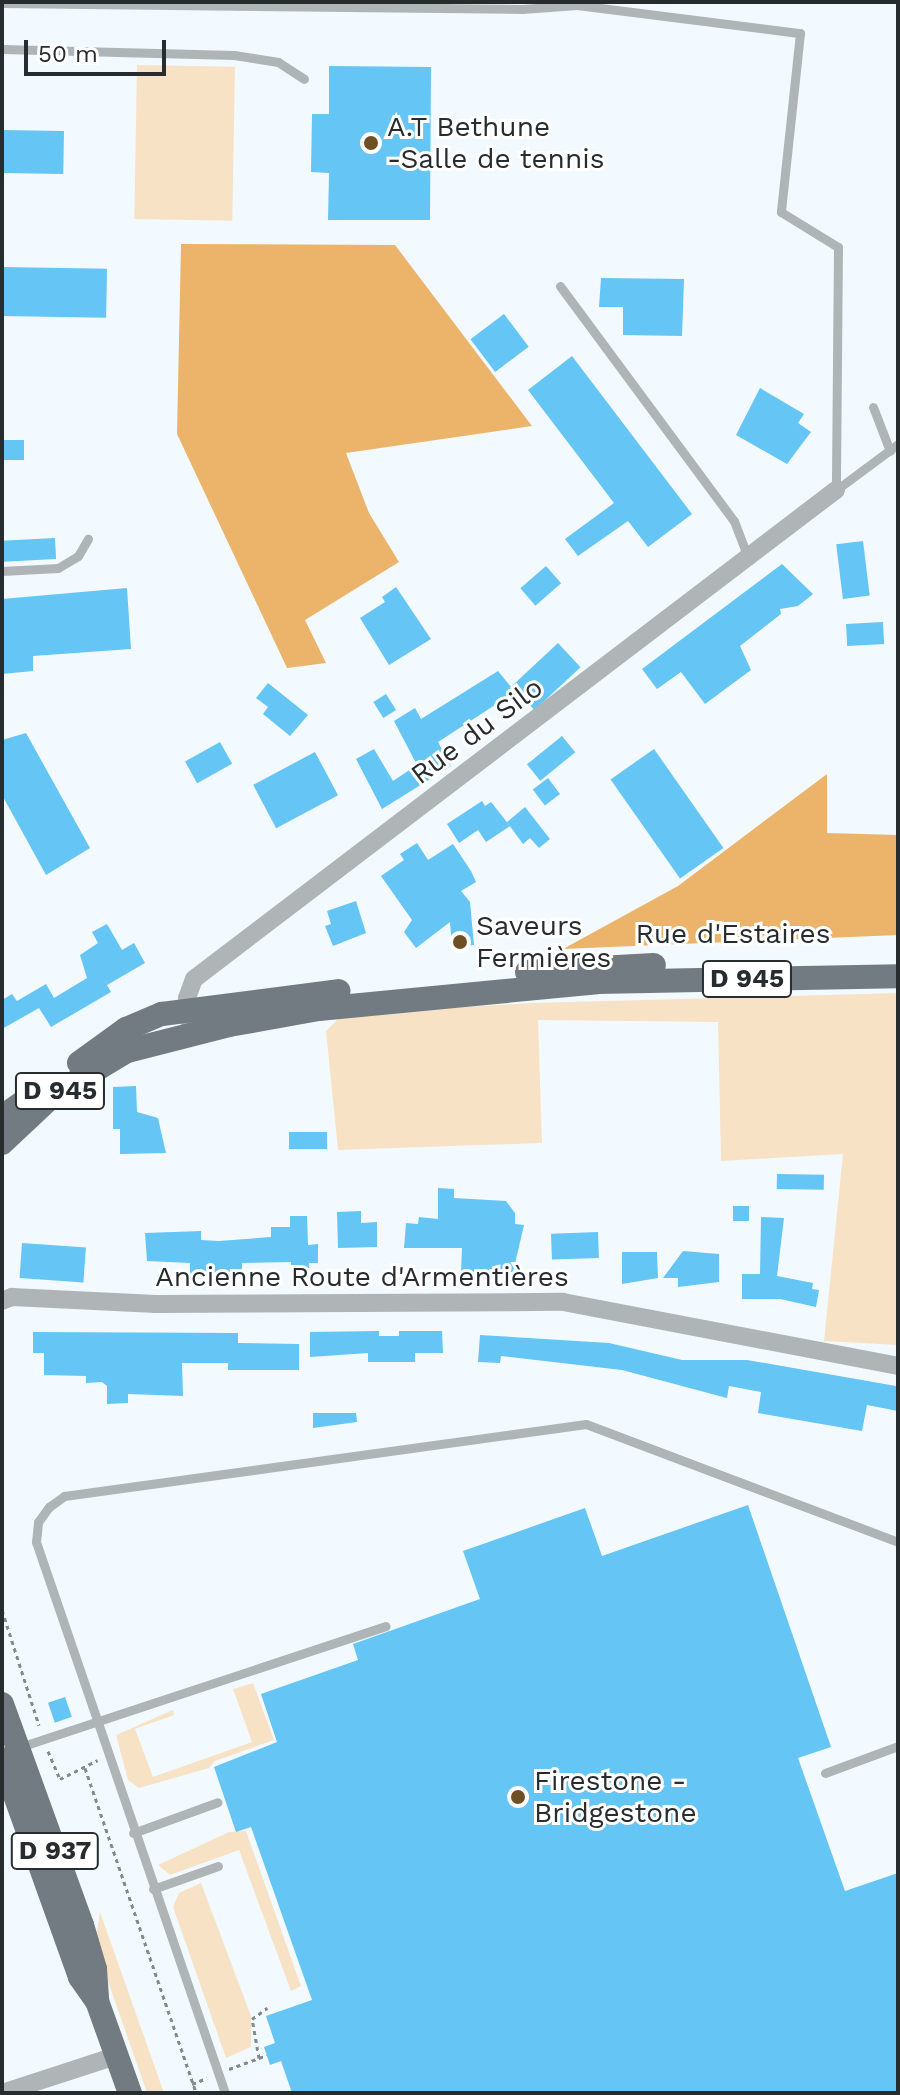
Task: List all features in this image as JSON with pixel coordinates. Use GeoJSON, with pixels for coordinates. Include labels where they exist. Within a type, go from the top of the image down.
{"type":"FeatureCollection","features":[{"type":"Feature","properties":{"kind":"main road","name":"Rue d'Estaires"},"geometry":{"type":"LineString","coordinates":[[187,1008],[599,965],[898,962]]}},
{"type":"Feature","properties":{"kind":"main road","name":"D 945"},"geometry":{"type":"LineString","coordinates":[[2,1143],[52,1096],[127,1051],[191,1033],[319,1009],[597,982],[898,976]]}},
{"type":"Feature","properties":{"kind":"main road","name":"D 945"},"geometry":{"type":"LineString","coordinates":[[2,1117],[126,1029],[187,1008]]}},
{"type":"Feature","properties":{"kind":"main road","name":"D 937"},"geometry":{"type":"LineString","coordinates":[[2,1704],[7,1754],[75,1964],[97,2001],[130,2093]]}},
{"type":"Feature","properties":{"kind":"street","name":"Rue du Silo"},"geometry":{"type":"LineString","coordinates":[[187,1008],[194,979],[836,490]]}},
{"type":"Feature","properties":{"kind":"street"},"geometry":{"type":"LineString","coordinates":[[187,1008],[191,1033]]}},
{"type":"Feature","properties":{"kind":"street","name":"Ancienne Route d'Armentières"},"geometry":{"type":"LineString","coordinates":[[8,1296],[156,1304],[563,1302],[898,1366]]}},
{"type":"Feature","properties":{"kind":"street"},"geometry":{"type":"LineString","coordinates":[[2,2093],[116,2056]]}},
{"type":"Feature","properties":{"kind":"lane"},"geometry":{"type":"LineString","coordinates":[[2,3],[522,9],[577,5],[800,33],[781,212],[838,247],[836,490]]}},
{"type":"Feature","properties":{"kind":"lane"},"geometry":{"type":"LineString","coordinates":[[2,49],[234,55],[278,62],[304,79]]}},
{"type":"Feature","properties":{"kind":"lane"},"geometry":{"type":"LineString","coordinates":[[560,286],[734,521],[748,558]]}},
{"type":"Feature","properties":{"kind":"lane"},"geometry":{"type":"LineString","coordinates":[[836,490],[894,448],[873,407]]}},
{"type":"Feature","properties":{"kind":"lane"},"geometry":{"type":"LineString","coordinates":[[2,571],[58,568],[78,556],[88,539]]}},
{"type":"Feature","properties":{"kind":"lane"},"geometry":{"type":"LineString","coordinates":[[225,2093],[94,1723],[36,1542],[38,1522],[64,1496],[586,1424],[898,1542]]}},
{"type":"Feature","properties":{"kind":"lane"},"geometry":{"type":"LineString","coordinates":[[7,1754],[385,1626]]}},
{"type":"Feature","properties":{"kind":"lane"},"geometry":{"type":"LineString","coordinates":[[825,1773],[898,1746]]}},
{"type":"Feature","properties":{"kind":"lane"},"geometry":{"type":"LineString","coordinates":[[133,1833],[218,1802]]}},
{"type":"Feature","properties":{"kind":"lane"},"geometry":{"type":"LineString","coordinates":[[153,1889],[218,1866]]}},
{"type":"Feature","properties":{"kind":"path"},"geometry":{"type":"LineString","coordinates":[[2,1610],[43,1740],[60,1779],[105,1755]]}},
{"type":"Feature","properties":{"kind":"path"},"geometry":{"type":"LineString","coordinates":[[85,1768],[196,2093]]}},
{"type":"Feature","properties":{"kind":"path"},"geometry":{"type":"LineString","coordinates":[[259,2058],[252,2019],[267,2008]]}},
{"type":"Feature","properties":{"kind":"shaded area"},"geometry":{"type":"Polygon","coordinates":[[[137,65],[235,67],[232,221],[134,219],[137,65]]]}},
{"type":"Feature","properties":{"kind":"shaded area"},"geometry":{"type":"Polygon","coordinates":[[[181,244],[395,245],[532,426],[346,453],[369,513],[399,562],[305,620],[326,663],[287,668],[177,434],[181,244]]]}},
{"type":"Feature","properties":{"kind":"shaded area"},"geometry":{"type":"Polygon","coordinates":[[[827,774],[827,833],[898,835],[898,935],[563,949],[678,886],[827,774]]]}},
{"type":"Feature","properties":{"kind":"shaded area"},"geometry":{"type":"Polygon","coordinates":[[[898,993],[898,1345],[824,1341],[843,1154],[721,1161],[718,1022],[538,1020],[542,1143],[338,1150],[326,1031],[343,1014],[532,1003],[898,993]]]}},
{"type":"Feature","properties":{"kind":"shaded area"},"geometry":{"type":"Polygon","coordinates":[[[253,1683],[274,1740],[215,1761],[209,1768],[139,1788],[128,1780],[116,1735],[173,1710],[174,1715],[135,1729],[153,1777],[252,1742],[233,1689],[253,1683]]]}},
{"type":"Feature","properties":{"kind":"shaded area"},"geometry":{"type":"Polygon","coordinates":[[[246,1831],[301,1986],[291,1991],[239,1850],[170,1875],[158,1865],[229,1832],[246,1831]]]}},
{"type":"Feature","properties":{"kind":"shaded area"},"geometry":{"type":"Polygon","coordinates":[[[201,1883],[251,2016],[251,2047],[226,2058],[173,1907],[179,1893],[201,1883]]]}},
{"type":"Feature","properties":{"kind":"shaded area"},"geometry":{"type":"Polygon","coordinates":[[[100,1912],[164,2093],[147,2093],[95,1944],[100,1912]]]}},
{"type":"Feature","properties":{"kind":"building","name":"A.T Bethune -Salle de tennis"},"geometry":{"type":"Polygon","coordinates":[[[329,66],[431,67],[430,220],[328,220],[329,173],[311,172],[312,114],[329,114],[329,66]]]}},
{"type":"Feature","properties":{"kind":"building"},"geometry":{"type":"Polygon","coordinates":[[[2,130],[64,131],[63,174],[2,173],[2,130]]]}},
{"type":"Feature","properties":{"kind":"building"},"geometry":{"type":"Polygon","coordinates":[[[2,267],[107,269],[106,318],[2,316],[2,267]]]}},
{"type":"Feature","properties":{"kind":"building"},"geometry":{"type":"Polygon","coordinates":[[[601,278],[684,279],[682,336],[623,335],[623,307],[599,307],[601,278]]]}},
{"type":"Feature","properties":{"kind":"building"},"geometry":{"type":"Polygon","coordinates":[[[504,314],[529,347],[495,372],[470,339],[504,314]]]}},
{"type":"Feature","properties":{"kind":"building"},"geometry":{"type":"Polygon","coordinates":[[[572,356],[692,514],[648,547],[628,521],[578,556],[565,539],[614,503],[528,390],[572,356]]]}},
{"type":"Feature","properties":{"kind":"building"},"geometry":{"type":"Polygon","coordinates":[[[760,388],[804,414],[798,423],[811,432],[787,464],[736,435],[760,388]]]}},
{"type":"Feature","properties":{"kind":"building"},"geometry":{"type":"Polygon","coordinates":[[[2,440],[24,440],[24,460],[2,460],[2,440]]]}},
{"type":"Feature","properties":{"kind":"building"},"geometry":{"type":"Polygon","coordinates":[[[55,538],[56,559],[3,562],[2,541],[55,538]]]}},
{"type":"Feature","properties":{"kind":"building"},"geometry":{"type":"Polygon","coordinates":[[[863,541],[870,596],[843,599],[836,544],[863,541]]]}},
{"type":"Feature","properties":{"kind":"building"},"geometry":{"type":"Polygon","coordinates":[[[782,564],[813,594],[798,606],[780,609],[781,614],[740,646],[751,670],[705,704],[681,672],[657,689],[642,669],[782,564]]]}},
{"type":"Feature","properties":{"kind":"building"},"geometry":{"type":"Polygon","coordinates":[[[546,566],[561,583],[535,606],[520,588],[546,566]]]}},
{"type":"Feature","properties":{"kind":"building"},"geometry":{"type":"Polygon","coordinates":[[[396,587],[431,639],[389,665],[360,618],[385,602],[382,597],[396,587]]]}},
{"type":"Feature","properties":{"kind":"building"},"geometry":{"type":"Polygon","coordinates":[[[127,588],[131,649],[33,656],[33,671],[2,674],[2,599],[127,588]]]}},
{"type":"Feature","properties":{"kind":"building"},"geometry":{"type":"Polygon","coordinates":[[[883,622],[884,644],[847,646],[846,624],[883,622]]]}},
{"type":"Feature","properties":{"kind":"building"},"geometry":{"type":"Polygon","coordinates":[[[558,643],[581,667],[534,710],[512,686],[558,643]]]}},
{"type":"Feature","properties":{"kind":"building"},"geometry":{"type":"Polygon","coordinates":[[[498,671],[515,692],[438,742],[451,766],[382,809],[356,759],[374,749],[393,781],[417,765],[394,721],[415,708],[421,719],[498,671]]]}},
{"type":"Feature","properties":{"kind":"building"},"geometry":{"type":"Polygon","coordinates":[[[268,683],[308,715],[290,736],[263,714],[268,707],[256,698],[268,683]]]}},
{"type":"Feature","properties":{"kind":"building"},"geometry":{"type":"Polygon","coordinates":[[[386,694],[396,710],[383,718],[373,702],[386,694]]]}},
{"type":"Feature","properties":{"kind":"building"},"geometry":{"type":"Polygon","coordinates":[[[26,733],[90,848],[46,875],[2,795],[2,740],[26,733]]]}},
{"type":"Feature","properties":{"kind":"building"},"geometry":{"type":"Polygon","coordinates":[[[562,736],[575,752],[540,781],[527,764],[562,736]]]}},
{"type":"Feature","properties":{"kind":"building"},"geometry":{"type":"Polygon","coordinates":[[[220,742],[232,764],[197,783],[185,761],[220,742]]]}},
{"type":"Feature","properties":{"kind":"building"},"geometry":{"type":"Polygon","coordinates":[[[654,749],[723,848],[680,879],[611,779],[654,749]]]}},
{"type":"Feature","properties":{"kind":"building"},"geometry":{"type":"Polygon","coordinates":[[[315,752],[338,795],[276,828],[253,785],[315,752]]]}},
{"type":"Feature","properties":{"kind":"building"},"geometry":{"type":"Polygon","coordinates":[[[548,778],[560,794],[545,805],[533,789],[548,778]]]}},
{"type":"Feature","properties":{"kind":"building"},"geometry":{"type":"Polygon","coordinates":[[[482,801],[485,806],[491,802],[510,826],[486,842],[478,830],[459,843],[447,824],[482,801]]]}},
{"type":"Feature","properties":{"kind":"building"},"geometry":{"type":"Polygon","coordinates":[[[525,807],[550,839],[539,848],[530,838],[523,844],[507,822],[525,807]]]}},
{"type":"Feature","properties":{"kind":"building"},"geometry":{"type":"Polygon","coordinates":[[[417,843],[428,860],[453,844],[471,871],[476,882],[461,891],[470,902],[474,945],[452,947],[450,922],[416,948],[404,932],[412,920],[381,876],[404,860],[400,854],[417,843]]]}},
{"type":"Feature","properties":{"kind":"building"},"geometry":{"type":"Polygon","coordinates":[[[356,901],[366,933],[333,946],[325,926],[331,924],[327,911],[356,901]]]}},
{"type":"Feature","properties":{"kind":"building"},"geometry":{"type":"Polygon","coordinates":[[[107,924],[122,950],[134,943],[145,963],[107,985],[111,992],[51,1027],[39,1008],[2,1029],[2,1000],[12,994],[17,1001],[46,984],[54,998],[87,978],[80,955],[98,943],[92,932],[107,924]]]}},
{"type":"Feature","properties":{"kind":"building"},"geometry":{"type":"Polygon","coordinates":[[[136,1086],[137,1112],[158,1118],[166,1153],[120,1154],[120,1129],[113,1129],[113,1087],[136,1086]]]}},
{"type":"Feature","properties":{"kind":"building"},"geometry":{"type":"Polygon","coordinates":[[[289,1132],[327,1132],[327,1149],[289,1149],[289,1132]]]}},
{"type":"Feature","properties":{"kind":"building"},"geometry":{"type":"Polygon","coordinates":[[[777,1174],[824,1175],[824,1190],[777,1189],[777,1174]]]}},
{"type":"Feature","properties":{"kind":"building"},"geometry":{"type":"Polygon","coordinates":[[[438,1188],[454,1189],[454,1198],[506,1201],[515,1213],[515,1224],[524,1225],[513,1272],[461,1272],[462,1248],[404,1248],[406,1223],[418,1224],[419,1217],[438,1219],[438,1188]]]}},
{"type":"Feature","properties":{"kind":"building"},"geometry":{"type":"Polygon","coordinates":[[[733,1206],[749,1206],[749,1221],[733,1221],[733,1206]]]}},
{"type":"Feature","properties":{"kind":"building"},"geometry":{"type":"Polygon","coordinates":[[[361,1211],[361,1223],[377,1222],[377,1247],[338,1248],[337,1212],[361,1211]]]}},
{"type":"Feature","properties":{"kind":"building"},"geometry":{"type":"Polygon","coordinates":[[[290,1216],[307,1216],[308,1245],[318,1244],[318,1263],[309,1263],[309,1268],[291,1268],[291,1262],[242,1263],[242,1274],[190,1274],[190,1263],[147,1261],[145,1233],[201,1231],[201,1240],[219,1241],[271,1237],[271,1227],[290,1227],[290,1216]]]}},
{"type":"Feature","properties":{"kind":"building"},"geometry":{"type":"Polygon","coordinates":[[[761,1217],[784,1218],[777,1276],[813,1283],[812,1289],[819,1290],[816,1307],[780,1299],[742,1299],[742,1274],[760,1274],[761,1217]]]}},
{"type":"Feature","properties":{"kind":"building"},"geometry":{"type":"Polygon","coordinates":[[[598,1232],[599,1258],[552,1260],[551,1234],[598,1232]]]}},
{"type":"Feature","properties":{"kind":"building"},"geometry":{"type":"Polygon","coordinates":[[[22,1243],[86,1247],[83,1282],[20,1278],[22,1243]]]}},
{"type":"Feature","properties":{"kind":"building"},"geometry":{"type":"Polygon","coordinates":[[[683,1251],[719,1254],[719,1282],[678,1287],[678,1278],[663,1278],[683,1251]]]}},
{"type":"Feature","properties":{"kind":"building"},"geometry":{"type":"Polygon","coordinates":[[[622,1252],[657,1252],[658,1278],[622,1284],[622,1252]]]}},
{"type":"Feature","properties":{"kind":"building"},"geometry":{"type":"Polygon","coordinates":[[[379,1331],[379,1336],[399,1336],[399,1331],[442,1331],[443,1353],[415,1353],[415,1362],[368,1362],[368,1353],[310,1357],[310,1332],[379,1331]]]}},
{"type":"Feature","properties":{"kind":"building"},"geometry":{"type":"Polygon","coordinates":[[[33,1332],[238,1333],[238,1343],[299,1344],[299,1370],[228,1370],[228,1363],[182,1363],[183,1396],[128,1394],[128,1403],[107,1404],[107,1386],[102,1382],[86,1383],[86,1376],[44,1375],[44,1353],[33,1353],[33,1332]]]}},
{"type":"Feature","properties":{"kind":"building"},"geometry":{"type":"Polygon","coordinates":[[[480,1335],[609,1343],[682,1360],[747,1360],[896,1386],[898,1411],[867,1405],[862,1431],[758,1413],[761,1392],[729,1386],[727,1398],[622,1370],[501,1356],[500,1363],[478,1362],[480,1335]]]}},
{"type":"Feature","properties":{"kind":"building"},"geometry":{"type":"Polygon","coordinates":[[[313,1413],[356,1413],[357,1422],[313,1428],[313,1413]]]}},
{"type":"Feature","properties":{"kind":"building","name":"Firestone - Bridgestone"},"geometry":{"type":"Polygon","coordinates":[[[748,1505],[831,1747],[798,1758],[845,1891],[898,1873],[898,2093],[292,2093],[281,2061],[270,2065],[264,2047],[275,2043],[266,2016],[312,2000],[251,1827],[236,1832],[214,1767],[277,1742],[261,1694],[358,1660],[353,1644],[480,1599],[463,1551],[585,1508],[602,1556],[748,1505]]]}},
{"type":"Feature","properties":{"kind":"building"},"geometry":{"type":"Polygon","coordinates":[[[65,1697],[72,1717],[55,1723],[48,1703],[65,1697]]]}},
{"type":"Feature","properties":{"kind":"place","name":"A.T Bethune -Salle de tennis"},"geometry":{"type":"Point","coordinates":[371,143]}},
{"type":"Feature","properties":{"kind":"place","name":"Saveurs Fermières"},"geometry":{"type":"Point","coordinates":[460,942]}},
{"type":"Feature","properties":{"kind":"place","name":"Firestone - Bridgestone"},"geometry":{"type":"Point","coordinates":[518,1797]}}]}
